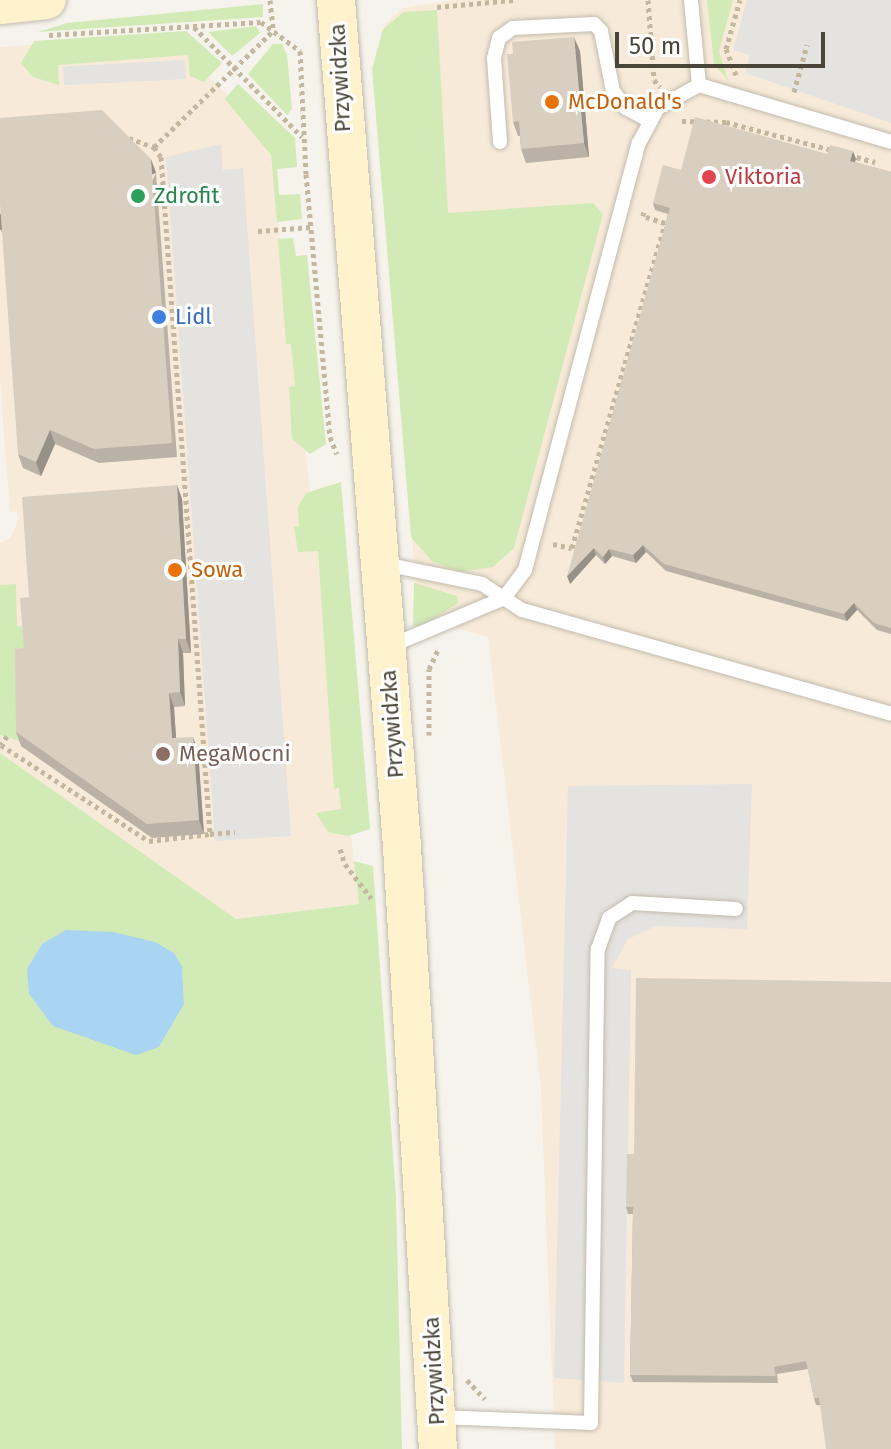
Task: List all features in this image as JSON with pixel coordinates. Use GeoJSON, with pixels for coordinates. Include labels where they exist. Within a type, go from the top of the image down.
{"type":"FeatureCollection","features":[{"type":"Feature","properties":{"kind":"street","name":"Przywidzka"},"geometry":{"type":"LineString","coordinates":[[336,0],[386,647],[438,1433]]}},
{"type":"Feature","properties":{"kind":"street"},"geometry":{"type":"LineString","coordinates":[[0,5],[41,18]]}},
{"type":"Feature","properties":{"kind":"lane"},"geometry":{"type":"LineString","coordinates":[[691,0],[699,85]]}},
{"type":"Feature","properties":{"kind":"lane"},"geometry":{"type":"LineString","coordinates":[[500,142],[494,58],[499,38],[513,28],[594,24],[601,31],[613,91],[626,108],[647,119]]}},
{"type":"Feature","properties":{"kind":"lane"},"geometry":{"type":"LineString","coordinates":[[386,647],[504,598],[525,570],[647,119],[669,98],[699,85],[891,142]]}},
{"type":"Feature","properties":{"kind":"lane"},"geometry":{"type":"LineString","coordinates":[[379,563],[482,584],[522,610],[891,714]]}},
{"type":"Feature","properties":{"kind":"lane"},"geometry":{"type":"LineString","coordinates":[[438,1433],[591,1423],[598,949],[609,918],[632,903],[736,909]]}},
{"type":"Feature","properties":{"kind":"path"},"geometry":{"type":"LineString","coordinates":[[270,0],[273,31]]}},
{"type":"Feature","properties":{"kind":"path"},"geometry":{"type":"LineString","coordinates":[[437,7],[514,0]]}},
{"type":"Feature","properties":{"kind":"path"},"geometry":{"type":"LineString","coordinates":[[648,0],[654,80],[685,119]]}},
{"type":"Feature","properties":{"kind":"path"},"geometry":{"type":"LineString","coordinates":[[726,122],[738,78],[726,49],[740,0]]}},
{"type":"Feature","properties":{"kind":"path"},"geometry":{"type":"LineString","coordinates":[[41,18],[194,26],[261,22],[300,51],[303,137],[330,437]]}},
{"type":"Feature","properties":{"kind":"path"},"geometry":{"type":"LineString","coordinates":[[194,26],[303,137]]}},
{"type":"Feature","properties":{"kind":"path"},"geometry":{"type":"LineString","coordinates":[[154,147],[273,31]]}},
{"type":"Feature","properties":{"kind":"path"},"geometry":{"type":"LineString","coordinates":[[781,92],[793,96],[807,45]]}},
{"type":"Feature","properties":{"kind":"path"},"geometry":{"type":"LineString","coordinates":[[738,78],[747,82]]}},
{"type":"Feature","properties":{"kind":"path"},"geometry":{"type":"LineString","coordinates":[[672,127],[685,119],[726,122],[891,166]]}},
{"type":"Feature","properties":{"kind":"path"},"geometry":{"type":"LineString","coordinates":[[121,130],[154,147],[161,157],[210,834]]}},
{"type":"Feature","properties":{"kind":"path"},"geometry":{"type":"LineString","coordinates":[[534,539],[572,548],[665,223],[643,216],[646,201]]}},
{"type":"Feature","properties":{"kind":"path"},"geometry":{"type":"LineString","coordinates":[[0,220],[5,246]]}},
{"type":"Feature","properties":{"kind":"path"},"geometry":{"type":"LineString","coordinates":[[258,231],[311,227]]}},
{"type":"Feature","properties":{"kind":"path"},"geometry":{"type":"LineString","coordinates":[[7,736],[0,744],[149,841],[235,832]]}},
{"type":"Feature","properties":{"kind":"path"},"geometry":{"type":"LineString","coordinates":[[340,849],[345,864],[380,902]]}},
{"type":"Feature","properties":{"kind":"shaded area"},"geometry":{"type":"Polygon","coordinates":[[[454,0],[891,0],[891,1449],[555,1449],[541,1089],[488,637],[418,616],[386,187],[384,25],[403,8],[454,0]]]}},
{"type":"Feature","properties":{"kind":"shaded area"},"geometry":{"type":"Polygon","coordinates":[[[747,0],[891,0],[891,123],[745,73],[750,55],[733,50],[747,0]]]}},
{"type":"Feature","properties":{"kind":"shaded area"},"geometry":{"type":"Polygon","coordinates":[[[169,36],[268,136],[359,904],[236,919],[0,753],[0,543],[10,538],[19,519],[17,511],[10,512],[0,380],[0,47],[169,36]]]}},
{"type":"Feature","properties":{"kind":"shaded area"},"geometry":{"type":"Polygon","coordinates":[[[185,60],[186,79],[64,85],[63,66],[185,60]]]}},
{"type":"Feature","properties":{"kind":"shaded area"},"geometry":{"type":"Polygon","coordinates":[[[221,144],[223,170],[243,168],[291,836],[215,841],[166,157],[221,144]]]}},
{"type":"Feature","properties":{"kind":"shaded area"},"geometry":{"type":"Polygon","coordinates":[[[752,784],[747,929],[656,926],[628,939],[612,968],[631,970],[624,1383],[554,1378],[568,786],[752,784]]]}},
{"type":"Feature","properties":{"kind":"green space"},"geometry":{"type":"Polygon","coordinates":[[[707,0],[733,0],[719,51],[728,80],[714,64],[707,0]]]}},
{"type":"Feature","properties":{"kind":"green space"},"geometry":{"type":"Polygon","coordinates":[[[263,4],[263,17],[38,32],[67,23],[263,4]]]}},
{"type":"Feature","properties":{"kind":"green space"},"geometry":{"type":"Polygon","coordinates":[[[437,10],[448,213],[593,203],[603,214],[514,548],[493,567],[460,572],[432,561],[411,537],[372,69],[383,29],[404,12],[437,10]]]}},
{"type":"Feature","properties":{"kind":"green space"},"geometry":{"type":"Polygon","coordinates":[[[256,26],[260,33],[232,56],[208,32],[256,26]]]}},
{"type":"Feature","properties":{"kind":"green space"},"geometry":{"type":"Polygon","coordinates":[[[186,31],[222,63],[204,82],[190,76],[188,55],[58,65],[59,85],[33,77],[21,63],[34,41],[186,31]]]}},
{"type":"Feature","properties":{"kind":"green space"},"geometry":{"type":"Polygon","coordinates":[[[273,44],[282,44],[287,55],[292,109],[287,115],[248,74],[273,44]]]}},
{"type":"Feature","properties":{"kind":"green space"},"geometry":{"type":"Polygon","coordinates":[[[238,84],[295,138],[297,167],[277,169],[279,195],[300,194],[302,219],[277,222],[271,155],[225,99],[238,84]]]}},
{"type":"Feature","properties":{"kind":"green space"},"geometry":{"type":"Polygon","coordinates":[[[293,238],[296,256],[307,255],[326,444],[310,454],[292,439],[289,387],[295,386],[291,344],[286,344],[278,239],[293,238]]]}},
{"type":"Feature","properties":{"kind":"green space"},"geometry":{"type":"Polygon","coordinates":[[[341,482],[370,829],[348,836],[328,832],[316,813],[341,809],[339,788],[334,789],[318,551],[298,552],[294,527],[299,526],[298,507],[306,493],[341,482]]]}},
{"type":"Feature","properties":{"kind":"green space"},"geometry":{"type":"Polygon","coordinates":[[[414,583],[457,596],[458,603],[419,628],[413,625],[414,583]]]}},
{"type":"Feature","properties":{"kind":"green space"},"geometry":{"type":"Polygon","coordinates":[[[16,584],[17,626],[25,627],[27,660],[17,714],[19,741],[0,735],[0,585],[16,584]]]}},
{"type":"Feature","properties":{"kind":"green space"},"geometry":{"type":"Polygon","coordinates":[[[0,753],[236,919],[359,904],[354,861],[373,866],[396,1198],[402,1449],[0,1449],[0,753]],[[182,966],[159,1047],[184,1004],[182,966]]]}},
{"type":"Feature","properties":{"kind":"water"},"geometry":{"type":"Polygon","coordinates":[[[66,930],[113,932],[155,942],[174,953],[182,966],[184,1004],[159,1047],[136,1055],[53,1026],[29,994],[27,969],[42,944],[66,930]]]}},
{"type":"Feature","properties":{"kind":"building","name":"McDonald's"},"geometry":{"type":"Polygon","coordinates":[[[574,37],[584,143],[521,149],[519,121],[513,122],[507,54],[513,54],[512,42],[574,37]]]}},
{"type":"Feature","properties":{"kind":"building"},"geometry":{"type":"Polygon","coordinates":[[[102,110],[151,159],[172,443],[94,449],[50,430],[36,462],[18,454],[0,204],[0,118],[102,110]]]}},
{"type":"Feature","properties":{"kind":"building"},"geometry":{"type":"Polygon","coordinates":[[[695,117],[827,154],[830,145],[853,151],[850,161],[891,172],[891,628],[874,623],[854,603],[844,614],[664,564],[643,545],[633,555],[609,549],[603,557],[594,548],[567,576],[670,208],[653,203],[663,165],[681,170],[695,117]]]}},
{"type":"Feature","properties":{"kind":"building"},"geometry":{"type":"Polygon","coordinates":[[[177,485],[186,639],[178,639],[180,692],[169,693],[172,738],[193,737],[199,820],[147,824],[16,732],[15,649],[24,648],[20,598],[29,597],[22,497],[177,485]]]}},
{"type":"Feature","properties":{"kind":"building"},"geometry":{"type":"Polygon","coordinates":[[[636,978],[891,982],[891,1449],[826,1449],[819,1398],[814,1398],[806,1361],[774,1367],[776,1376],[630,1375],[633,1207],[626,1207],[627,1154],[634,1154],[636,978]]]}},
{"type":"Feature","properties":{"kind":"place","name":"McDonald's"},"geometry":{"type":"Point","coordinates":[552,102]}},
{"type":"Feature","properties":{"kind":"place","name":"Viktoria"},"geometry":{"type":"Point","coordinates":[709,177]}},
{"type":"Feature","properties":{"kind":"place","name":"Zdrofit"},"geometry":{"type":"Point","coordinates":[138,196]}},
{"type":"Feature","properties":{"kind":"place","name":"Lidl"},"geometry":{"type":"Point","coordinates":[159,317]}},
{"type":"Feature","properties":{"kind":"place","name":"Sowa"},"geometry":{"type":"Point","coordinates":[175,570]}},
{"type":"Feature","properties":{"kind":"place","name":"MegaMocni"},"geometry":{"type":"Point","coordinates":[163,754]}}]}
